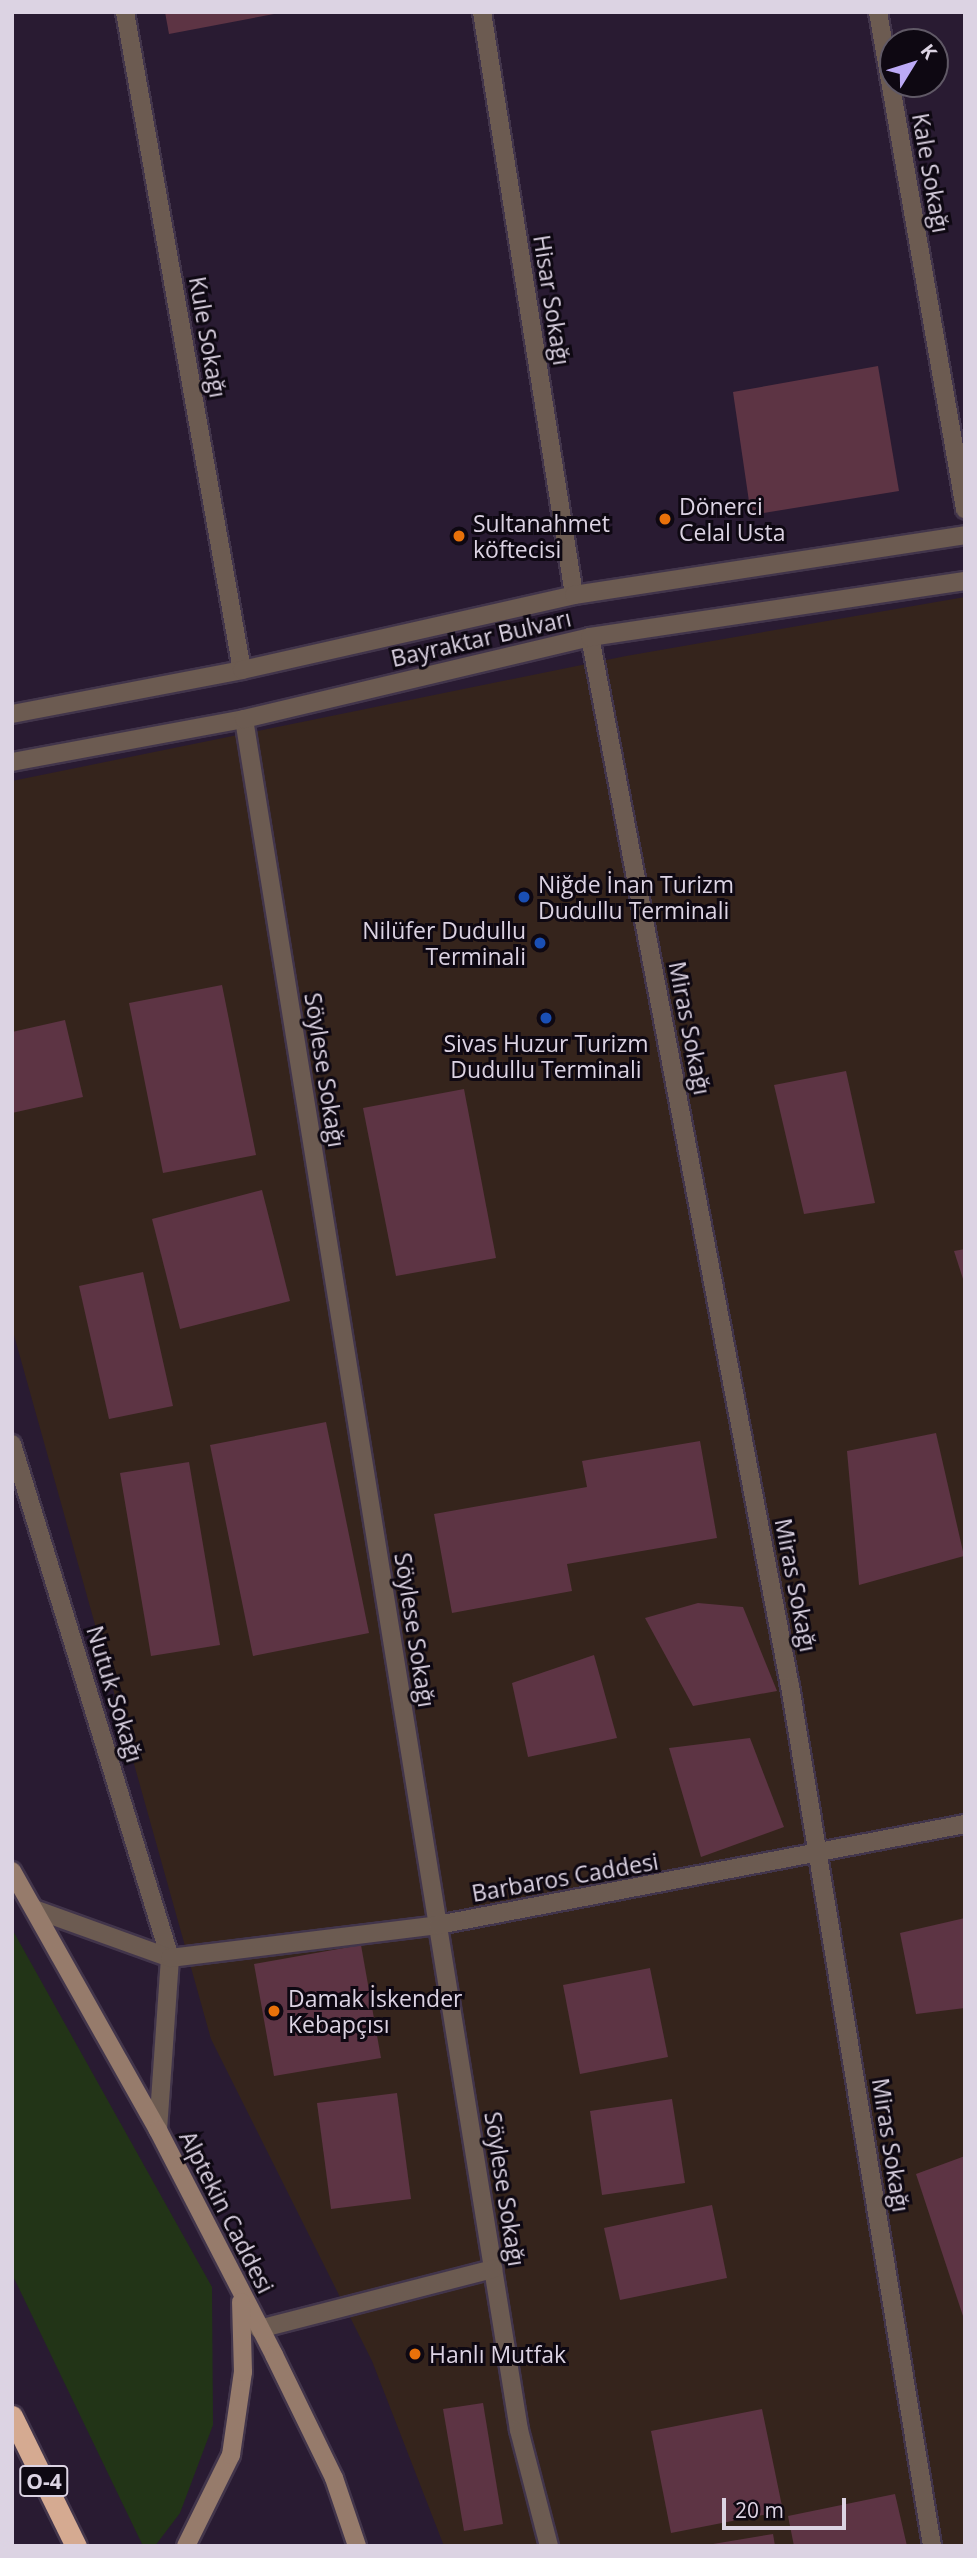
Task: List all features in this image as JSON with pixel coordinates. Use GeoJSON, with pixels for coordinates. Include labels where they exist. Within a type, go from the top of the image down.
{"type":"FeatureCollection","features":[{"type":"Feature","properties":{"kind":"highway","name":"O-4"},"geometry":{"type":"LineString","coordinates":[[12,2416],[76,2546]]}},
{"type":"Feature","properties":{"kind":"main road","name":"Alptekin Caddesi"},"geometry":{"type":"LineString","coordinates":[[12,1871],[158,2130],[334,2478],[357,2546]]}},
{"type":"Feature","properties":{"kind":"main road"},"geometry":{"type":"LineString","coordinates":[[186,2546],[231,2455],[243,2372],[239,2292]]}},
{"type":"Feature","properties":{"kind":"street","name":"Kule Sokağı"},"geometry":{"type":"LineString","coordinates":[[125,12],[242,670]]}},
{"type":"Feature","properties":{"kind":"street","name":"Hisar Sokağı"},"geometry":{"type":"LineString","coordinates":[[482,12],[573,596]]}},
{"type":"Feature","properties":{"kind":"street","name":"Kale Sokağı"},"geometry":{"type":"LineString","coordinates":[[878,12],[965,509]]}},
{"type":"Feature","properties":{"kind":"street","name":"Bayraktar Bulvarı"},"geometry":{"type":"LineString","coordinates":[[12,714],[242,670],[573,596],[965,535]]}},
{"type":"Feature","properties":{"kind":"street","name":"Bayraktar Bulvarı"},"geometry":{"type":"LineString","coordinates":[[12,762],[244,719],[590,637],[965,581]]}},
{"type":"Feature","properties":{"kind":"street","name":"Miras Sokağı"},"geometry":{"type":"LineString","coordinates":[[590,637],[819,1855],[932,2546]]}},
{"type":"Feature","properties":{"kind":"street","name":"Söylese Sokağı"},"geometry":{"type":"LineString","coordinates":[[244,719],[519,2430],[549,2546]]}},
{"type":"Feature","properties":{"kind":"street","name":"Nutuk Sokağı"},"geometry":{"type":"LineString","coordinates":[[12,1444],[170,1958]]}},
{"type":"Feature","properties":{"kind":"street","name":"Barbaros Caddesi"},"geometry":{"type":"LineString","coordinates":[[170,1958],[438,1925],[819,1855],[965,1824]]}},
{"type":"Feature","properties":{"kind":"street"},"geometry":{"type":"LineString","coordinates":[[34,1909],[170,1958],[158,2130]]}},
{"type":"Feature","properties":{"kind":"street"},"geometry":{"type":"LineString","coordinates":[[259,2329],[493,2269]]}},
{"type":"Feature","properties":{"kind":"shaded area"},"geometry":{"type":"Polygon","coordinates":[[[965,597],[965,2546],[444,2546],[372,2361],[211,2039],[12,1328],[12,781],[626,656],[965,597]]]}},
{"type":"Feature","properties":{"kind":"green space"},"geometry":{"type":"Polygon","coordinates":[[[12,1929],[212,2287],[213,2425],[180,2513],[155,2546],[143,2546],[12,2274],[12,1929]]]}},
{"type":"Feature","properties":{"kind":"building"},"geometry":{"type":"Polygon","coordinates":[[[165,12],[274,12],[274,14],[169,34],[165,12]]]}},
{"type":"Feature","properties":{"kind":"building"},"geometry":{"type":"Polygon","coordinates":[[[878,366],[899,491],[751,515],[733,392],[878,366]]]}},
{"type":"Feature","properties":{"kind":"building"},"geometry":{"type":"Polygon","coordinates":[[[222,985],[256,1155],[163,1173],[129,1003],[222,985]]]}},
{"type":"Feature","properties":{"kind":"building"},"geometry":{"type":"Polygon","coordinates":[[[65,1020],[83,1097],[12,1113],[12,1032],[65,1020]]]}},
{"type":"Feature","properties":{"kind":"building"},"geometry":{"type":"Polygon","coordinates":[[[846,1071],[875,1203],[804,1214],[774,1085],[846,1071]]]}},
{"type":"Feature","properties":{"kind":"building"},"geometry":{"type":"Polygon","coordinates":[[[464,1089],[496,1258],[396,1276],[363,1108],[464,1089]]]}},
{"type":"Feature","properties":{"kind":"building"},"geometry":{"type":"Polygon","coordinates":[[[262,1190],[290,1301],[180,1329],[152,1219],[262,1190]]]}},
{"type":"Feature","properties":{"kind":"building"},"geometry":{"type":"Polygon","coordinates":[[[965,1249],[965,1282],[964,1282],[954,1251],[965,1249]]]}},
{"type":"Feature","properties":{"kind":"building"},"geometry":{"type":"Polygon","coordinates":[[[143,1272],[173,1406],[109,1419],[79,1286],[143,1272]]]}},
{"type":"Feature","properties":{"kind":"building"},"geometry":{"type":"Polygon","coordinates":[[[326,1422],[369,1633],[253,1656],[210,1445],[326,1422]]]}},
{"type":"Feature","properties":{"kind":"building"},"geometry":{"type":"Polygon","coordinates":[[[936,1433],[964,1556],[859,1585],[847,1451],[936,1433]]]}},
{"type":"Feature","properties":{"kind":"building"},"geometry":{"type":"Polygon","coordinates":[[[700,1441],[717,1538],[567,1564],[572,1591],[452,1613],[434,1514],[587,1487],[582,1461],[700,1441]]]}},
{"type":"Feature","properties":{"kind":"building"},"geometry":{"type":"Polygon","coordinates":[[[189,1462],[220,1645],[151,1656],[120,1473],[189,1462]]]}},
{"type":"Feature","properties":{"kind":"building"},"geometry":{"type":"Polygon","coordinates":[[[698,1603],[743,1607],[777,1691],[693,1706],[645,1618],[698,1603]]]}},
{"type":"Feature","properties":{"kind":"building"},"geometry":{"type":"Polygon","coordinates":[[[594,1655],[617,1738],[528,1757],[512,1683],[594,1655]]]}},
{"type":"Feature","properties":{"kind":"building"},"geometry":{"type":"Polygon","coordinates":[[[750,1738],[784,1827],[701,1857],[669,1748],[750,1738]]]}},
{"type":"Feature","properties":{"kind":"building"},"geometry":{"type":"Polygon","coordinates":[[[965,1918],[965,2008],[916,2014],[900,1933],[965,1918]]]}},
{"type":"Feature","properties":{"kind":"building"},"geometry":{"type":"Polygon","coordinates":[[[361,1945],[381,2058],[274,2076],[254,1964],[361,1945]]]}},
{"type":"Feature","properties":{"kind":"building"},"geometry":{"type":"Polygon","coordinates":[[[650,1968],[668,2057],[580,2074],[563,1985],[650,1968]]]}},
{"type":"Feature","properties":{"kind":"building"},"geometry":{"type":"Polygon","coordinates":[[[397,2093],[411,2199],[331,2209],[317,2103],[397,2093]]]}},
{"type":"Feature","properties":{"kind":"building"},"geometry":{"type":"Polygon","coordinates":[[[672,2099],[685,2183],[602,2195],[590,2111],[672,2099]]]}},
{"type":"Feature","properties":{"kind":"building"},"geometry":{"type":"Polygon","coordinates":[[[965,2156],[965,2319],[964,2319],[916,2174],[965,2156]]]}},
{"type":"Feature","properties":{"kind":"building"},"geometry":{"type":"Polygon","coordinates":[[[712,2205],[727,2278],[620,2300],[604,2228],[712,2205]]]}},
{"type":"Feature","properties":{"kind":"building"},"geometry":{"type":"Polygon","coordinates":[[[483,2403],[503,2524],[464,2531],[443,2409],[483,2403]]]}},
{"type":"Feature","properties":{"kind":"building"},"geometry":{"type":"Polygon","coordinates":[[[762,2409],[783,2511],[671,2533],[651,2431],[762,2409]]]}},
{"type":"Feature","properties":{"kind":"building"},"geometry":{"type":"Polygon","coordinates":[[[895,2494],[907,2546],[794,2546],[788,2516],[895,2494]]]}},
{"type":"Feature","properties":{"kind":"building"},"geometry":{"type":"Polygon","coordinates":[[[773,2534],[775,2546],[713,2546],[713,2544],[773,2534]]]}},
{"type":"Feature","properties":{"kind":"place","name":"Dönerci Celal Usta"},"geometry":{"type":"Point","coordinates":[665,519]}},
{"type":"Feature","properties":{"kind":"place","name":"Sultanahmet köftecisi"},"geometry":{"type":"Point","coordinates":[459,536]}},
{"type":"Feature","properties":{"kind":"place","name":"Niğde İnan Turizm Dudullu Terminali"},"geometry":{"type":"Point","coordinates":[524,897]}},
{"type":"Feature","properties":{"kind":"place","name":"Nilüfer Dudullu Terminali"},"geometry":{"type":"Point","coordinates":[540,943]}},
{"type":"Feature","properties":{"kind":"place","name":"Sivas Huzur Turizm Dudullu Terminali"},"geometry":{"type":"Point","coordinates":[546,1018]}},
{"type":"Feature","properties":{"kind":"place","name":"Damak İskender Kebapçısı"},"geometry":{"type":"Point","coordinates":[274,2011]}},
{"type":"Feature","properties":{"kind":"place","name":"Hanlı Mutfak"},"geometry":{"type":"Point","coordinates":[415,2354]}}]}
